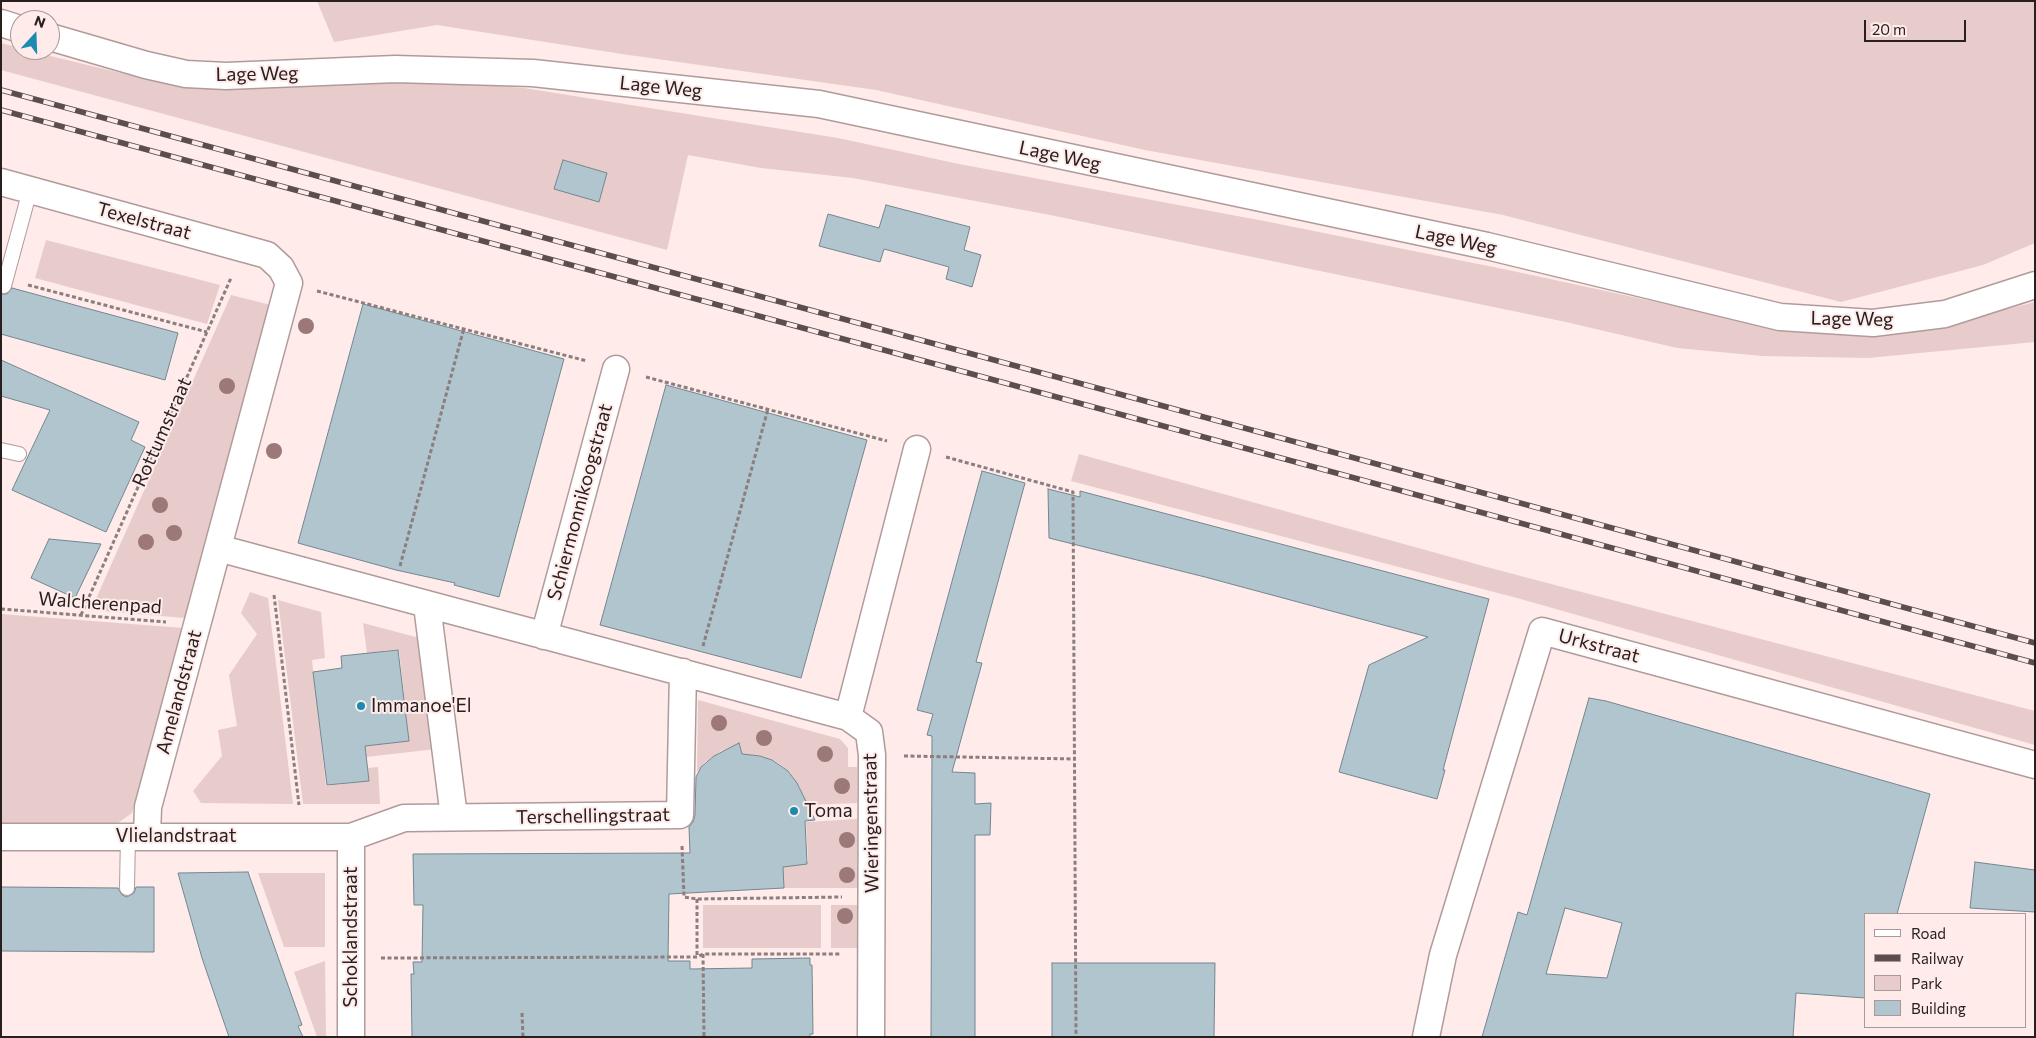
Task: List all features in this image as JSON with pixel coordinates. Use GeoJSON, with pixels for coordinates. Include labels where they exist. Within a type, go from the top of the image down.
{"type":"FeatureCollection","features":[{"type":"Feature","properties":{"kind":"street","name":"Lage Weg"},"geometry":{"type":"LineString","coordinates":[[62,41],[146,65],[186,74],[226,76],[395,69],[533,73],[819,104],[1487,246],[1780,317],[1873,323],[1936,316],[2035,285]]}},
{"type":"Feature","properties":{"kind":"street","name":"Texelstraat"},"geometry":{"type":"LineString","coordinates":[[1,182],[266,255],[285,276]]}},
{"type":"Feature","properties":{"kind":"street"},"geometry":{"type":"LineString","coordinates":[[285,276],[218,548],[271,563],[848,717],[917,449]]}},
{"type":"Feature","properties":{"kind":"street","name":"Schiermonnikoogstraat"},"geometry":{"type":"LineString","coordinates":[[544,636],[616,369]]}},
{"type":"Feature","properties":{"kind":"street","name":"Amelandstraat"},"geometry":{"type":"LineString","coordinates":[[138,836],[148,807],[218,548]]}},
{"type":"Feature","properties":{"kind":"street"},"geometry":{"type":"LineString","coordinates":[[428,605],[454,817]]}},
{"type":"Feature","properties":{"kind":"street","name":"Urkstraat"},"geometry":{"type":"LineString","coordinates":[[1426,1037],[1443,955],[1542,631],[2035,764]]}},
{"type":"Feature","properties":{"kind":"street","name":"Terschellingstraat"},"geometry":{"type":"LineString","coordinates":[[350,837],[404,818],[680,815],[689,674]]}},
{"type":"Feature","properties":{"kind":"street","name":"Wieringenstraat"},"geometry":{"type":"LineString","coordinates":[[848,717],[869,732],[872,755],[871,1037]]}},
{"type":"Feature","properties":{"kind":"street","name":"Vlielandstraat"},"geometry":{"type":"LineString","coordinates":[[1,837],[350,837]]}},
{"type":"Feature","properties":{"kind":"street","name":"Schoklandstraat"},"geometry":{"type":"LineString","coordinates":[[350,837],[351,1037]]}},
{"type":"Feature","properties":{"kind":"lane"},"geometry":{"type":"LineString","coordinates":[[5,283],[30,190]]}},
{"type":"Feature","properties":{"kind":"lane"},"geometry":{"type":"LineString","coordinates":[[1,450],[18,454]]}},
{"type":"Feature","properties":{"kind":"lane"},"geometry":{"type":"LineString","coordinates":[[127,888],[138,836]]}},
{"type":"Feature","properties":{"kind":"path","name":"Rottumstraat"},"geometry":{"type":"LineString","coordinates":[[80,615],[244,248]]}},
{"type":"Feature","properties":{"kind":"path"},"geometry":{"type":"LineString","coordinates":[[285,276],[464,328],[1073,492],[1076,759],[1076,1037]]}},
{"type":"Feature","properties":{"kind":"path"},"geometry":{"type":"LineString","coordinates":[[5,283],[207,332]]}},
{"type":"Feature","properties":{"kind":"path"},"geometry":{"type":"LineString","coordinates":[[392,595],[464,328]]}},
{"type":"Feature","properties":{"kind":"path"},"geometry":{"type":"LineString","coordinates":[[689,674],[768,409]]}},
{"type":"Feature","properties":{"kind":"path"},"geometry":{"type":"LineString","coordinates":[[271,563],[302,837]]}},
{"type":"Feature","properties":{"kind":"path","name":"Walcherenpad"},"geometry":{"type":"LineString","coordinates":[[1,609],[197,624]]}},
{"type":"Feature","properties":{"kind":"path"},"geometry":{"type":"LineString","coordinates":[[872,755],[1076,759]]}},
{"type":"Feature","properties":{"kind":"path"},"geometry":{"type":"LineString","coordinates":[[680,815],[684,897],[697,899],[872,896]]}},
{"type":"Feature","properties":{"kind":"path"},"geometry":{"type":"LineString","coordinates":[[697,899],[697,957]]}},
{"type":"Feature","properties":{"kind":"path"},"geometry":{"type":"LineString","coordinates":[[351,958],[697,957],[703,954],[872,954]]}},
{"type":"Feature","properties":{"kind":"path"},"geometry":{"type":"LineString","coordinates":[[703,954],[704,1037]]}},
{"type":"Feature","properties":{"kind":"path"},"geometry":{"type":"LineString","coordinates":[[522,1013],[522,1037]]}},
{"type":"Feature","properties":{"kind":"green space"},"geometry":{"type":"Polygon","coordinates":[[[317,1],[2035,1],[2035,243],[1983,265],[1841,302],[1503,215],[1145,150],[876,90],[622,54],[437,25],[334,42],[317,1]]]}},
{"type":"Feature","properties":{"kind":"green space"},"geometry":{"type":"Polygon","coordinates":[[[1,43],[10,45],[10,60],[60,60],[60,58],[141,78],[192,85],[414,79],[524,88],[838,138],[959,164],[1264,221],[1513,271],[1684,308],[1778,324],[1984,315],[2035,302],[2035,342],[1868,358],[1762,356],[1677,348],[1566,322],[1050,215],[853,178],[761,168],[688,155],[667,250],[1,70],[1,43]]]}},
{"type":"Feature","properties":{"kind":"green space"},"geometry":{"type":"Polygon","coordinates":[[[46,240],[220,285],[207,324],[35,278],[46,240]]]}},
{"type":"Feature","properties":{"kind":"green space"},"geometry":{"type":"Polygon","coordinates":[[[231,295],[271,305],[185,618],[91,610],[231,295]]]}},
{"type":"Feature","properties":{"kind":"green space"},"geometry":{"type":"Polygon","coordinates":[[[1079,454],[1494,569],[2035,711],[2035,745],[1517,598],[1071,481],[1079,454]]]}},
{"type":"Feature","properties":{"kind":"green space"},"geometry":{"type":"Polygon","coordinates":[[[250,592],[268,598],[293,804],[201,803],[193,791],[222,756],[218,730],[237,726],[229,675],[257,634],[241,613],[250,592]]]}},
{"type":"Feature","properties":{"kind":"green space"},"geometry":{"type":"Polygon","coordinates":[[[278,600],[321,612],[325,658],[312,660],[326,786],[369,781],[368,768],[378,767],[380,804],[303,804],[278,600]]]}},
{"type":"Feature","properties":{"kind":"green space"},"geometry":{"type":"Polygon","coordinates":[[[1,614],[183,628],[132,813],[118,823],[1,823],[1,614]]]}},
{"type":"Feature","properties":{"kind":"green space"},"geometry":{"type":"Polygon","coordinates":[[[363,623],[423,639],[436,749],[366,757],[365,746],[409,740],[399,649],[367,653],[363,623]]]}},
{"type":"Feature","properties":{"kind":"green space"},"geometry":{"type":"Polygon","coordinates":[[[698,700],[840,739],[848,748],[848,767],[857,767],[857,803],[804,805],[800,788],[790,772],[775,761],[761,756],[742,755],[740,745],[721,751],[704,763],[697,772],[698,700]]]}},
{"type":"Feature","properties":{"kind":"green space"},"geometry":{"type":"Polygon","coordinates":[[[857,819],[857,888],[784,888],[783,862],[808,861],[806,822],[857,819]]]}},
{"type":"Feature","properties":{"kind":"green space"},"geometry":{"type":"Polygon","coordinates":[[[258,873],[325,873],[325,947],[284,947],[258,873]]]}},
{"type":"Feature","properties":{"kind":"green space"},"geometry":{"type":"Polygon","coordinates":[[[703,905],[821,905],[821,948],[703,948],[703,905]]]}},
{"type":"Feature","properties":{"kind":"green space"},"geometry":{"type":"Polygon","coordinates":[[[831,905],[857,905],[857,948],[831,948],[831,905]]]}},
{"type":"Feature","properties":{"kind":"green space"},"geometry":{"type":"Polygon","coordinates":[[[325,961],[326,1037],[317,1037],[294,972],[325,961]]]}},
{"type":"Feature","properties":{"kind":"building"},"geometry":{"type":"Polygon","coordinates":[[[563,160],[607,173],[599,202],[554,189],[563,160]]]}},
{"type":"Feature","properties":{"kind":"building"},"geometry":{"type":"Polygon","coordinates":[[[886,205],[970,227],[964,250],[981,255],[972,287],[946,279],[949,267],[884,249],[880,262],[819,246],[828,214],[879,228],[886,205]]]}},
{"type":"Feature","properties":{"kind":"building"},"geometry":{"type":"Polygon","coordinates":[[[12,288],[178,333],[165,380],[1,334],[1,294],[7,294],[12,288]]]}},
{"type":"Feature","properties":{"kind":"building"},"geometry":{"type":"Polygon","coordinates":[[[363,304],[564,359],[499,597],[454,585],[455,583],[396,570],[298,543],[363,304]]]}},
{"type":"Feature","properties":{"kind":"building"},"geometry":{"type":"Polygon","coordinates":[[[1,360],[139,422],[131,440],[145,447],[106,532],[12,490],[50,410],[1,396],[1,360]]]}},
{"type":"Feature","properties":{"kind":"building"},"geometry":{"type":"Polygon","coordinates":[[[666,385],[867,440],[801,678],[600,625],[666,385]]]}},
{"type":"Feature","properties":{"kind":"building"},"geometry":{"type":"Polygon","coordinates":[[[982,471],[1025,483],[976,662],[982,663],[952,772],[975,773],[975,804],[991,803],[990,835],[975,835],[975,1037],[931,1037],[932,736],[927,735],[933,714],[917,710],[982,471]]]}},
{"type":"Feature","properties":{"kind":"building"},"geometry":{"type":"Polygon","coordinates":[[[1048,489],[1080,497],[1080,491],[1489,599],[1437,799],[1339,772],[1369,665],[1428,637],[1205,577],[1049,538],[1048,489]]]}},
{"type":"Feature","properties":{"kind":"building"},"geometry":{"type":"Polygon","coordinates":[[[49,539],[101,544],[75,598],[31,578],[49,539]]]}},
{"type":"Feature","properties":{"kind":"building","name":"Immanoe'El"},"geometry":{"type":"Polygon","coordinates":[[[398,650],[409,741],[365,746],[369,781],[327,785],[313,672],[342,668],[341,656],[398,650]]]}},
{"type":"Feature","properties":{"kind":"building"},"geometry":{"type":"Polygon","coordinates":[[[1589,698],[1606,701],[1930,794],[1897,913],[1864,913],[1864,998],[1796,993],[1793,1037],[1482,1037],[1518,912],[1527,915],[1589,698]],[[1565,908],[1546,974],[1607,978],[1622,923],[1565,908]]]}},
{"type":"Feature","properties":{"kind":"building"},"geometry":{"type":"Polygon","coordinates":[[[739,743],[742,754],[760,756],[772,760],[788,771],[797,783],[815,820],[805,821],[807,864],[783,867],[784,888],[669,894],[668,961],[690,961],[690,969],[752,968],[752,959],[810,958],[810,965],[812,965],[813,1034],[810,1034],[810,1037],[412,1037],[411,974],[414,974],[413,962],[422,962],[423,905],[414,905],[413,854],[690,853],[689,827],[695,815],[696,777],[701,767],[714,756],[739,743]]]}},
{"type":"Feature","properties":{"kind":"building"},"geometry":{"type":"Polygon","coordinates":[[[1975,862],[2035,870],[2035,912],[1970,908],[1975,862]]]}},
{"type":"Feature","properties":{"kind":"building"},"geometry":{"type":"Polygon","coordinates":[[[248,872],[302,1025],[298,1026],[303,1037],[229,1037],[202,958],[178,873],[248,872]]]}},
{"type":"Feature","properties":{"kind":"building"},"geometry":{"type":"Polygon","coordinates":[[[1,887],[118,888],[122,895],[127,897],[134,893],[136,887],[154,887],[154,952],[1,951],[1,887]]]}},
{"type":"Feature","properties":{"kind":"building"},"geometry":{"type":"Polygon","coordinates":[[[1052,963],[1215,963],[1214,1037],[1052,1037],[1052,963]]]}},
{"type":"Feature","properties":{"kind":"railway"},"geometry":{"type":"LineString","coordinates":[[1,90],[2035,643]]}},
{"type":"Feature","properties":{"kind":"railway"},"geometry":{"type":"LineString","coordinates":[[1,110],[2035,663]]}},
{"type":"Feature","properties":{"kind":"place","name":"Immanoe'El"},"geometry":{"type":"Point","coordinates":[361,706]}},
{"type":"Feature","properties":{"kind":"place","name":"Toma"},"geometry":{"type":"Point","coordinates":[794,811]}}]}
